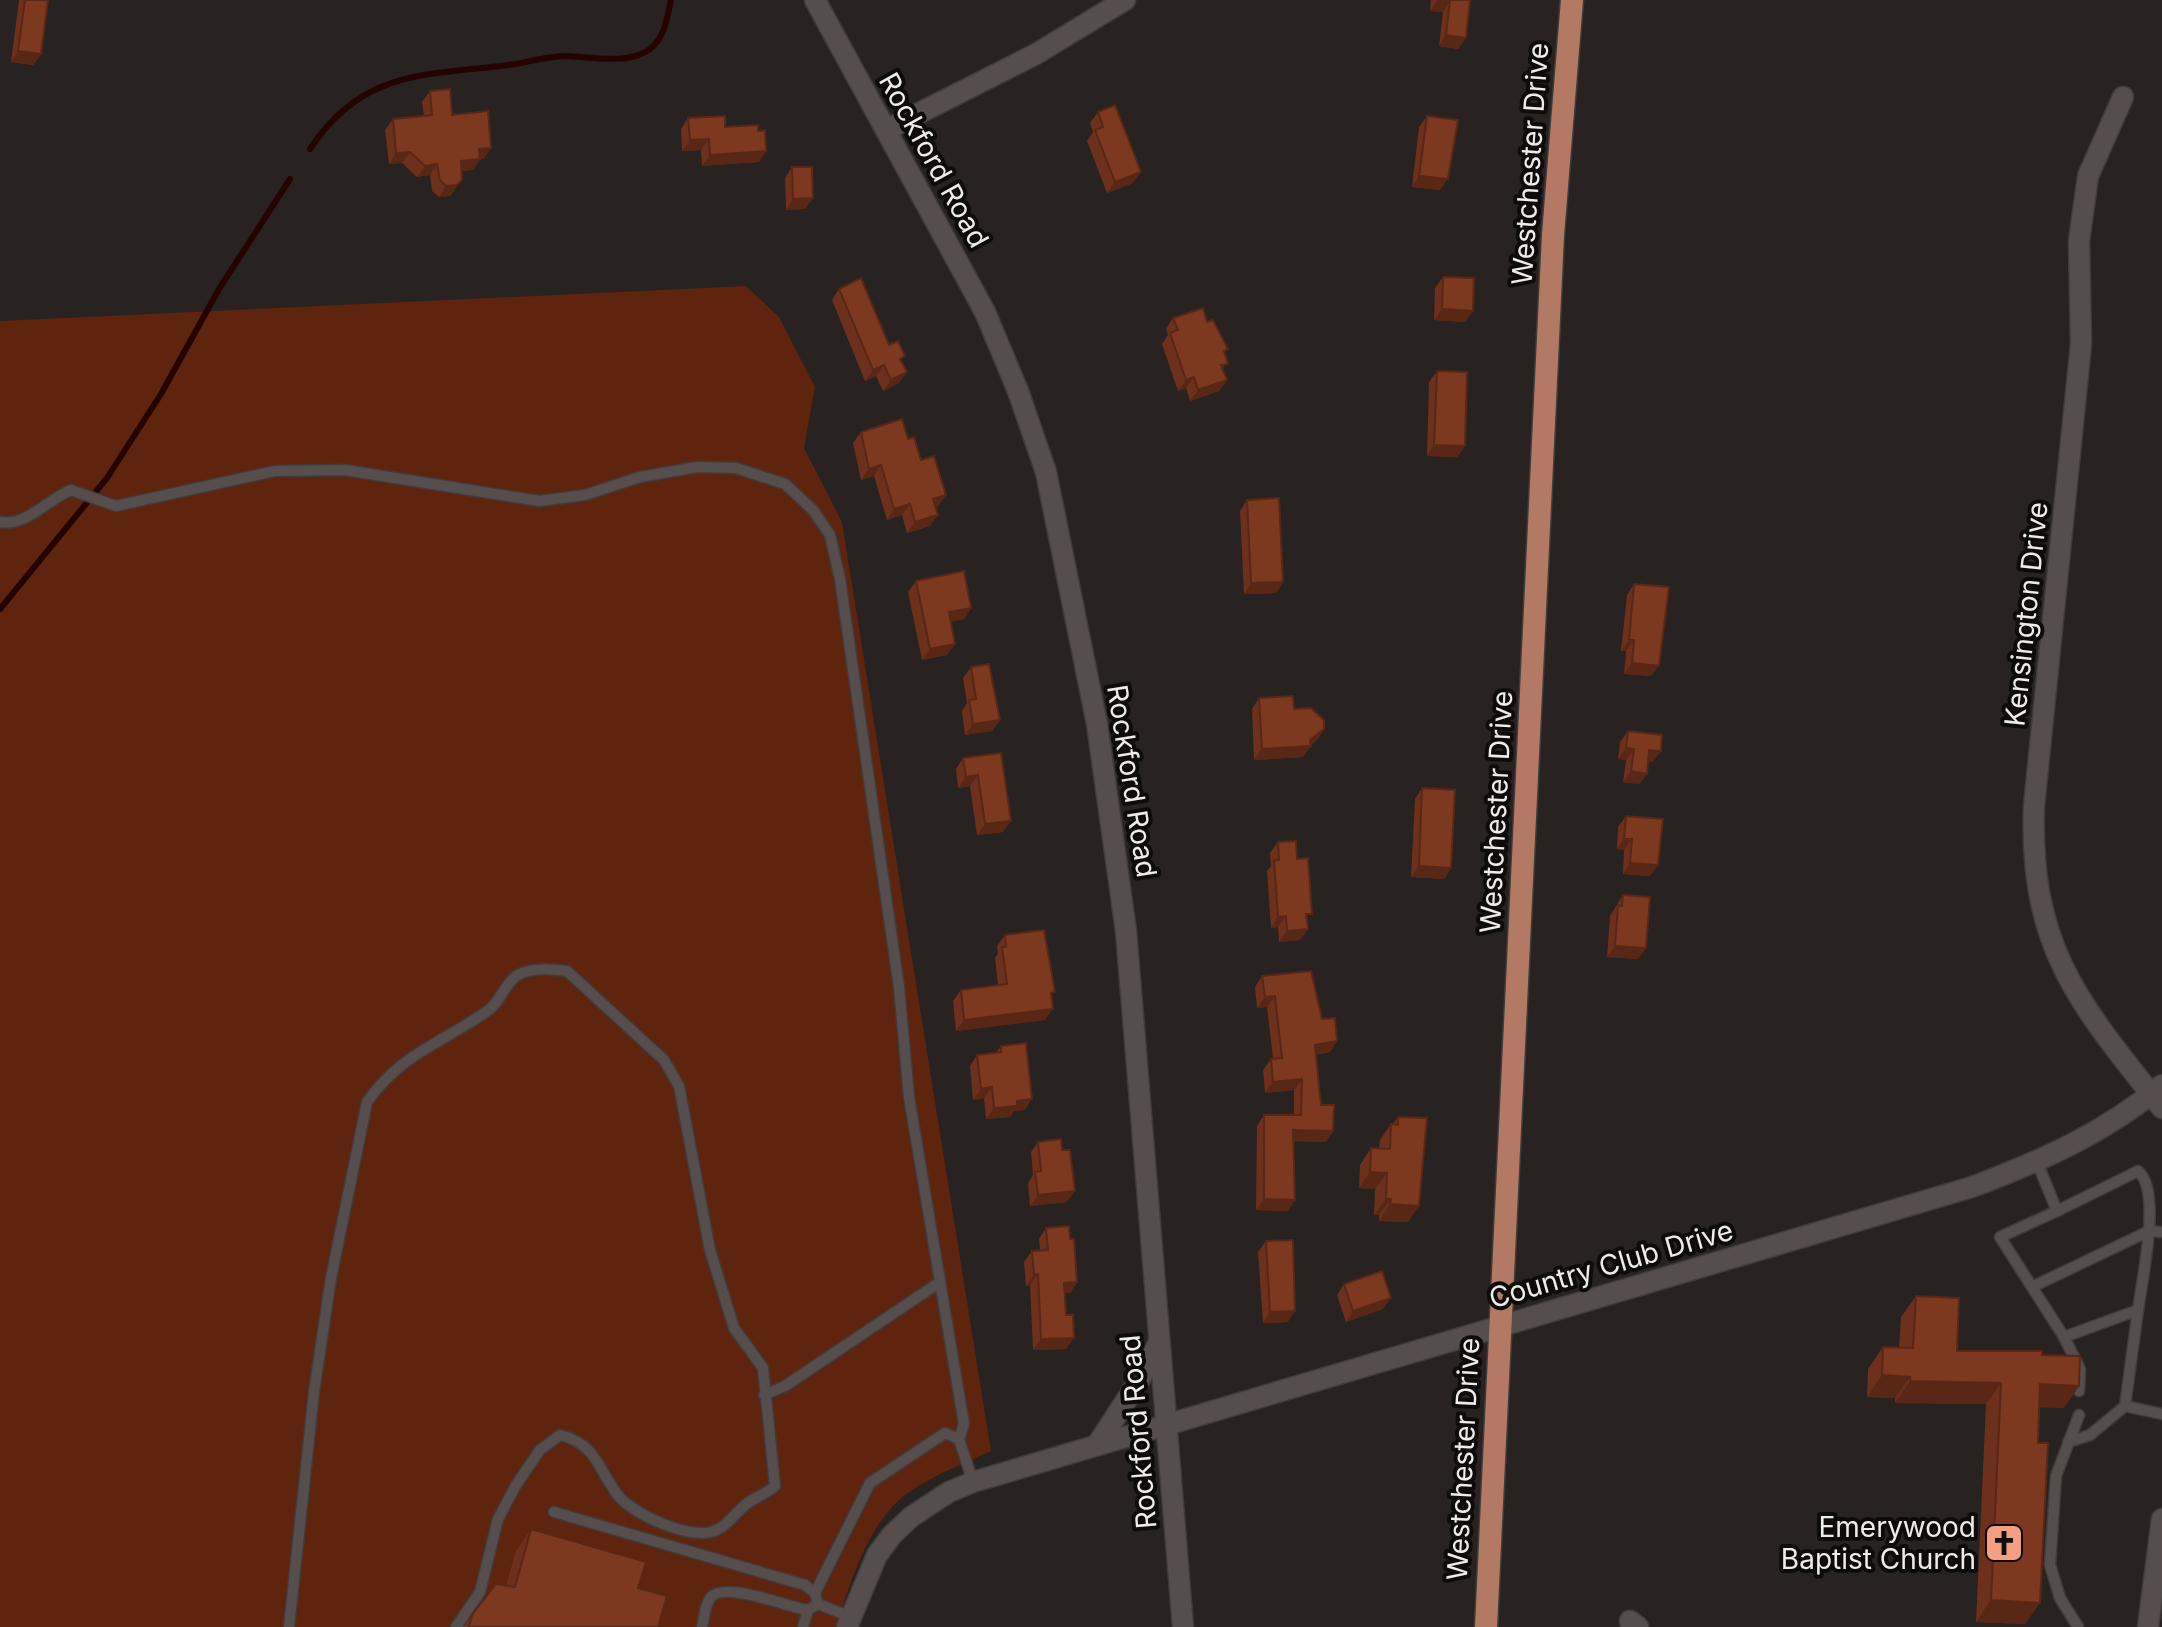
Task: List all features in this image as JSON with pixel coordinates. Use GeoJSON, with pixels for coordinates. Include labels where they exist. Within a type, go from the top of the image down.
{"type":"FeatureCollection","features":[{"type":"Feature","properties":{"kind":"main road","name":"Westchester Drive"},"geometry":{"type":"LineString","coordinates":[[1486,1627],[1553,235],[1572,0]]}},
{"type":"Feature","properties":{"kind":"street","name":"Rockford Road"},"geometry":{"type":"LineString","coordinates":[[815,0],[985,312],[1018,391],[1046,472],[1097,724],[1126,931],[1143,1098],[1165,1424],[1183,1627]]}},
{"type":"Feature","properties":{"kind":"street"},"geometry":{"type":"LineString","coordinates":[[886,130],[1036,54],[1125,0]]}},
{"type":"Feature","properties":{"kind":"street","name":"Kensington Drive"},"geometry":{"type":"LineString","coordinates":[[2123,97],[2088,176],[2079,241],[2081,344],[2034,806],[2032,857],[2043,915],[2066,977],[2094,1023],[2158,1096]]}},
{"type":"Feature","properties":{"kind":"street","name":"Country Club Drive"},"geometry":{"type":"LineString","coordinates":[[849,1622],[877,1555],[892,1535],[937,1500],[973,1482],[1972,1187],[2037,1162],[2158,1096]]}},
{"type":"Feature","properties":{"kind":"street"},"geometry":{"type":"LineString","coordinates":[[1097,1445],[1140,1379],[1159,1342]]}},
{"type":"Feature","properties":{"kind":"street"},"geometry":{"type":"LineString","coordinates":[[2148,1627],[2162,1519]]}},
{"type":"Feature","properties":{"kind":"lane"},"geometry":{"type":"LineString","coordinates":[[0,522],[25,519],[55,496],[81,490],[116,506],[275,471],[345,470],[539,501],[585,495],[640,477],[697,467],[736,468],[785,484],[813,510],[830,535],[840,579],[899,987],[909,1097],[964,1424],[959,1439],[973,1482]]}},
{"type":"Feature","properties":{"kind":"lane"},"geometry":{"type":"LineString","coordinates":[[289,1627],[314,1392],[331,1278],[367,1102],[381,1082],[428,1044],[493,1007],[518,975],[546,969],[567,971],[632,1027],[672,1073],[679,1086],[710,1250],[734,1328],[763,1368],[764,1395],[776,1470],[775,1486],[712,1532],[695,1533],[637,1514],[618,1496],[593,1453],[577,1440],[560,1435],[540,1450],[498,1519],[480,1592],[456,1627]]}},
{"type":"Feature","properties":{"kind":"lane"},"geometry":{"type":"LineString","coordinates":[[2037,1162],[2057,1211]]}},
{"type":"Feature","properties":{"kind":"lane"},"geometry":{"type":"LineString","coordinates":[[2068,1442],[2090,1435],[2125,1406],[2149,1231],[2151,1187],[2146,1176],[2138,1171],[2000,1237],[2064,1337],[2080,1369],[2079,1391]]}},
{"type":"Feature","properties":{"kind":"lane"},"geometry":{"type":"LineString","coordinates":[[2032,1287],[2149,1231],[2162,1232]]}},
{"type":"Feature","properties":{"kind":"lane"},"geometry":{"type":"LineString","coordinates":[[764,1395],[785,1386],[940,1282]]}},
{"type":"Feature","properties":{"kind":"lane"},"geometry":{"type":"LineString","coordinates":[[2064,1337],[2138,1310]]}},
{"type":"Feature","properties":{"kind":"lane"},"geometry":{"type":"LineString","coordinates":[[2125,1406],[2162,1414]]}},
{"type":"Feature","properties":{"kind":"lane"},"geometry":{"type":"LineString","coordinates":[[2078,1627],[2060,1598],[2050,1565],[2056,1476],[2079,1415]]}},
{"type":"Feature","properties":{"kind":"lane"},"geometry":{"type":"LineString","coordinates":[[803,1627],[870,1483],[945,1433],[959,1439]]}},
{"type":"Feature","properties":{"kind":"lane"},"geometry":{"type":"LineString","coordinates":[[554,1512],[805,1585],[814,1602]]}},
{"type":"Feature","properties":{"kind":"lane"},"geometry":{"type":"LineString","coordinates":[[702,1627],[709,1598],[718,1592],[732,1590],[814,1602],[849,1622]]}},
{"type":"Feature","properties":{"kind":"shaded area"},"geometry":{"type":"Polygon","coordinates":[[[746,286],[779,317],[815,387],[804,448],[842,522],[991,1451],[927,1481],[894,1505],[866,1547],[836,1627],[0,1627],[0,321],[746,286]]]}},
{"type":"Feature","properties":{"kind":"building"},"geometry":{"type":"Polygon","coordinates":[[[25,0],[48,0],[41,54],[18,51],[25,0]]]}},
{"type":"Feature","properties":{"kind":"building"},"geometry":{"type":"Polygon","coordinates":[[[1441,0],[1470,0],[1466,38],[1446,35],[1450,1],[1441,0]]]}},
{"type":"Feature","properties":{"kind":"building"},"geometry":{"type":"Polygon","coordinates":[[[450,89],[452,115],[488,111],[491,148],[479,149],[480,159],[461,161],[462,180],[457,185],[446,186],[440,180],[437,164],[425,166],[410,152],[396,153],[393,119],[432,115],[430,91],[450,89]]]}},
{"type":"Feature","properties":{"kind":"building"},"geometry":{"type":"Polygon","coordinates":[[[1115,105],[1141,172],[1115,182],[1095,130],[1103,127],[1098,112],[1115,105]]]}},
{"type":"Feature","properties":{"kind":"building"},"geometry":{"type":"Polygon","coordinates":[[[725,116],[725,127],[758,125],[758,131],[765,130],[766,151],[710,155],[709,139],[690,140],[688,118],[725,116]]]}},
{"type":"Feature","properties":{"kind":"building"},"geometry":{"type":"Polygon","coordinates":[[[1427,116],[1458,120],[1448,179],[1419,176],[1427,116]]]}},
{"type":"Feature","properties":{"kind":"building"},"geometry":{"type":"Polygon","coordinates":[[[792,167],[812,167],[813,198],[793,199],[792,167]]]}},
{"type":"Feature","properties":{"kind":"building"},"geometry":{"type":"Polygon","coordinates":[[[1443,277],[1474,278],[1473,311],[1442,309],[1443,277]]]}},
{"type":"Feature","properties":{"kind":"building"},"geometry":{"type":"Polygon","coordinates":[[[861,278],[889,345],[898,341],[905,356],[900,359],[907,372],[891,380],[884,365],[873,370],[839,289],[861,278]]]}},
{"type":"Feature","properties":{"kind":"building"},"geometry":{"type":"Polygon","coordinates":[[[1203,308],[1207,322],[1213,320],[1228,349],[1224,351],[1228,364],[1221,365],[1227,380],[1198,390],[1194,377],[1186,380],[1170,333],[1178,330],[1173,318],[1203,308]]]}},
{"type":"Feature","properties":{"kind":"building"},"geometry":{"type":"Polygon","coordinates":[[[1437,371],[1467,372],[1465,446],[1434,445],[1437,371]]]}},
{"type":"Feature","properties":{"kind":"building"},"geometry":{"type":"Polygon","coordinates":[[[902,419],[908,439],[914,437],[921,460],[934,456],[946,495],[933,499],[938,515],[915,522],[910,504],[894,509],[881,465],[869,469],[861,432],[902,419]]]}},
{"type":"Feature","properties":{"kind":"building"},"geometry":{"type":"Polygon","coordinates":[[[1279,498],[1283,582],[1251,583],[1247,500],[1279,498]]]}},
{"type":"Feature","properties":{"kind":"building"},"geometry":{"type":"Polygon","coordinates":[[[964,571],[971,608],[949,612],[955,644],[930,649],[916,581],[964,571]]]}},
{"type":"Feature","properties":{"kind":"building"},"geometry":{"type":"Polygon","coordinates":[[[1634,584],[1669,587],[1659,666],[1632,663],[1634,640],[1629,640],[1634,584]]]}},
{"type":"Feature","properties":{"kind":"building"},"geometry":{"type":"Polygon","coordinates":[[[989,664],[1000,720],[973,724],[969,700],[976,699],[971,667],[989,664]]]}},
{"type":"Feature","properties":{"kind":"building"},"geometry":{"type":"Polygon","coordinates":[[[1293,696],[1294,709],[1311,708],[1324,720],[1324,729],[1310,740],[1311,746],[1262,749],[1259,698],[1293,696]]]}},
{"type":"Feature","properties":{"kind":"building"},"geometry":{"type":"Polygon","coordinates":[[[1628,731],[1662,735],[1661,751],[1649,750],[1647,774],[1631,771],[1634,749],[1626,748],[1628,731]]]}},
{"type":"Feature","properties":{"kind":"building"},"geometry":{"type":"Polygon","coordinates":[[[1001,753],[1011,821],[985,824],[978,775],[966,777],[963,758],[1001,753]]]}},
{"type":"Feature","properties":{"kind":"building"},"geometry":{"type":"Polygon","coordinates":[[[1422,788],[1455,790],[1451,868],[1419,866],[1422,788]]]}},
{"type":"Feature","properties":{"kind":"building"},"geometry":{"type":"Polygon","coordinates":[[[1626,816],[1663,819],[1658,865],[1630,863],[1632,839],[1624,839],[1626,816]]]}},
{"type":"Feature","properties":{"kind":"building"},"geometry":{"type":"Polygon","coordinates":[[[1296,841],[1297,859],[1308,858],[1312,914],[1306,914],[1308,929],[1287,931],[1286,916],[1278,917],[1274,860],[1279,860],[1278,842],[1296,841]]]}},
{"type":"Feature","properties":{"kind":"building"},"geometry":{"type":"Polygon","coordinates":[[[1623,895],[1650,897],[1646,948],[1615,946],[1618,905],[1622,906],[1623,895]]]}},
{"type":"Feature","properties":{"kind":"building"},"geometry":{"type":"Polygon","coordinates":[[[1044,930],[1055,992],[1051,993],[1053,1009],[964,1020],[961,990],[1007,984],[1002,947],[1006,947],[1005,935],[1044,930]]]}},
{"type":"Feature","properties":{"kind":"building"},"geometry":{"type":"Polygon","coordinates":[[[1311,971],[1322,1019],[1335,1018],[1337,1041],[1315,1045],[1321,1105],[1334,1105],[1333,1131],[1293,1130],[1295,1200],[1264,1199],[1264,1115],[1301,1115],[1302,1079],[1273,1082],[1271,1059],[1282,1058],[1275,996],[1265,997],[1262,976],[1311,971]]]}},
{"type":"Feature","properties":{"kind":"building"},"geometry":{"type":"Polygon","coordinates":[[[1026,1043],[1032,1099],[1017,1101],[1017,1106],[994,1108],[992,1087],[981,1089],[977,1055],[1001,1052],[1001,1046],[1026,1043]]]}},
{"type":"Feature","properties":{"kind":"building"},"geometry":{"type":"Polygon","coordinates":[[[1398,1117],[1427,1118],[1419,1206],[1390,1204],[1391,1199],[1386,1199],[1387,1173],[1370,1172],[1371,1148],[1390,1149],[1391,1124],[1398,1125],[1398,1117]]]}},
{"type":"Feature","properties":{"kind":"building"},"geometry":{"type":"Polygon","coordinates":[[[1061,1139],[1062,1150],[1070,1150],[1075,1191],[1038,1195],[1035,1172],[1041,1171],[1038,1142],[1061,1139]]]}},
{"type":"Feature","properties":{"kind":"building"},"geometry":{"type":"Polygon","coordinates":[[[1069,1226],[1070,1239],[1074,1239],[1077,1282],[1064,1283],[1066,1315],[1073,1315],[1074,1338],[1041,1339],[1038,1274],[1034,1275],[1032,1251],[1048,1250],[1046,1228],[1069,1226]]]}},
{"type":"Feature","properties":{"kind":"building"},"geometry":{"type":"Polygon","coordinates":[[[1293,1240],[1295,1311],[1270,1312],[1266,1241],[1293,1240]]]}},
{"type":"Feature","properties":{"kind":"building"},"geometry":{"type":"Polygon","coordinates":[[[1382,1271],[1391,1298],[1353,1311],[1344,1284],[1382,1271]]]}},
{"type":"Feature","properties":{"kind":"building"},"geometry":{"type":"Polygon","coordinates":[[[1916,1296],[1959,1298],[1957,1351],[2042,1351],[2042,1355],[2080,1356],[2079,1386],[2040,1384],[2038,1443],[2048,1443],[2040,1603],[1991,1600],[2001,1383],[1910,1381],[1910,1377],[1882,1375],[1883,1347],[1913,1348],[1916,1296]]]}},
{"type":"Feature","properties":{"kind":"building"},"geometry":{"type":"Polygon","coordinates":[[[531,1529],[646,1562],[638,1588],[667,1596],[658,1627],[469,1627],[472,1615],[496,1584],[515,1587],[531,1529]]]}},
{"type":"Feature","properties":{"kind":"waterway"},"geometry":{"type":"LineString","coordinates":[[310,149],[349,105],[394,82],[551,57],[621,59],[641,54],[659,39],[671,0]]}},
{"type":"Feature","properties":{"kind":"waterway"},"geometry":{"type":"LineString","coordinates":[[0,609],[107,478],[161,394],[219,289],[290,179]]}},
{"type":"Feature","properties":{"kind":"place","name":"Emerywood Baptist Church"},"geometry":{"type":"Point","coordinates":[2004,1543]}}]}
